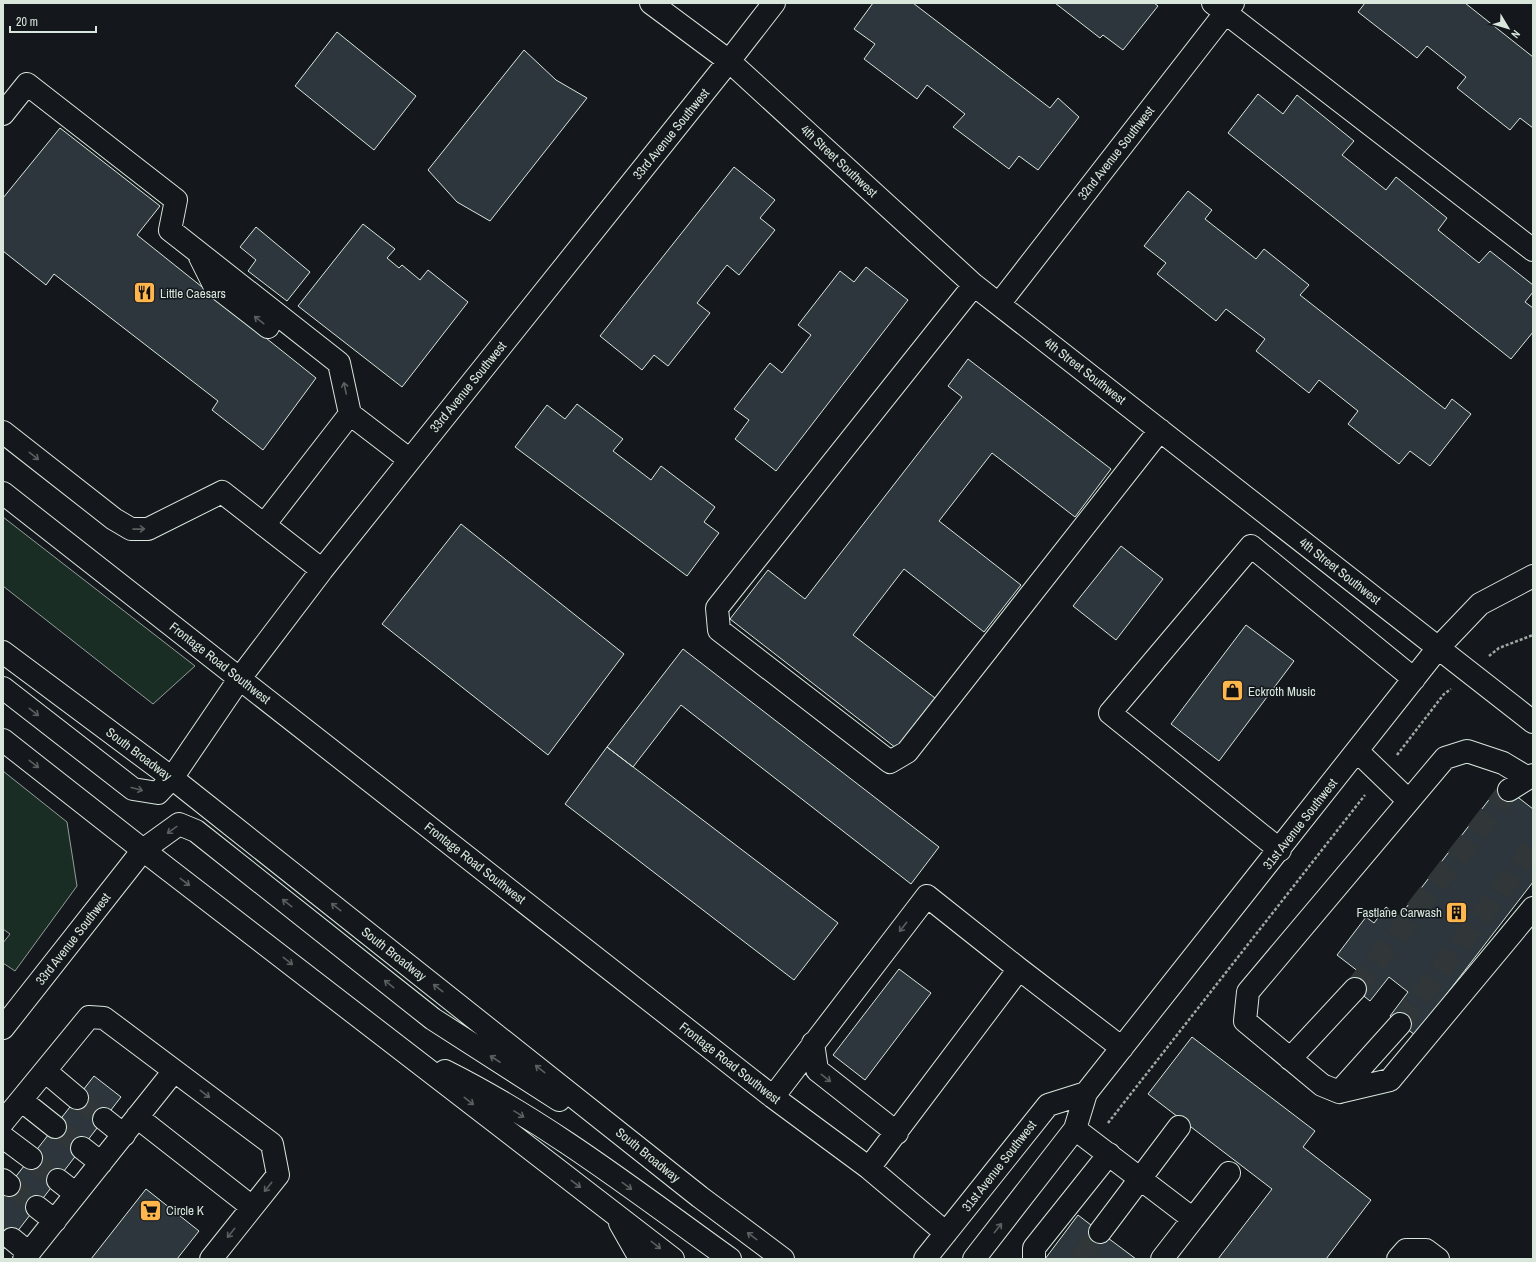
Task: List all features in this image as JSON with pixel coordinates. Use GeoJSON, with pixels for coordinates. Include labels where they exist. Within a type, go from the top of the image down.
{"type":"FeatureCollection","features":[{"type":"Feature","properties":{"kind":"main road","name":"4th Street Southwest"},"geometry":{"type":"LineString","coordinates":[[651,3],[730,61],[974,285],[1533,722]]}},
{"type":"Feature","properties":{"kind":"main road","name":"33rd Avenue Southwest"},"geometry":{"type":"LineString","coordinates":[[3,688],[133,789],[158,793],[172,778],[240,678],[322,570],[730,61],[774,3]]}},
{"type":"Feature","properties":{"kind":"main road"},"geometry":{"type":"LineString","coordinates":[[1224,6],[1533,250]]}},
{"type":"Feature","properties":{"kind":"main road","name":"32nd Avenue Southwest"},"geometry":{"type":"LineString","coordinates":[[999,304],[1224,6]]}},
{"type":"Feature","properties":{"kind":"main road"},"geometry":{"type":"LineString","coordinates":[[3,114],[27,84],[176,200],[170,230],[339,363],[350,414],[410,460]]}},
{"type":"Feature","properties":{"kind":"main road"},"geometry":{"type":"LineString","coordinates":[[974,285],[717,608],[719,630],[890,762],[907,752],[1160,430]]}},
{"type":"Feature","properties":{"kind":"main road"},"geometry":{"type":"LineString","coordinates":[[264,525],[350,414]]}},
{"type":"Feature","properties":{"kind":"main road"},"geometry":{"type":"LineString","coordinates":[[3,432],[114,520],[131,529],[148,529],[222,492],[322,570]]}},
{"type":"Feature","properties":{"kind":"main road","name":"Frontage Road Southwest"},"geometry":{"type":"LineString","coordinates":[[3,493],[773,1097],[869,1168],[946,1233]]}},
{"type":"Feature","properties":{"kind":"main road"},"geometry":{"type":"LineString","coordinates":[[1280,850],[1110,713],[1251,546],[1414,679]]}},
{"type":"Feature","properties":{"kind":"main road","name":"31st Avenue Southwest"},"geometry":{"type":"LineString","coordinates":[[974,1259],[1075,1129],[1086,1093],[1280,850],[1438,648],[1480,604],[1533,576]]}},
{"type":"Feature","properties":{"kind":"main road","name":"South Broadway"},"geometry":{"type":"LineString","coordinates":[[3,652],[172,778],[700,1197],[783,1259]]}},
{"type":"Feature","properties":{"kind":"main road"},"geometry":{"type":"LineString","coordinates":[[3,740],[143,850],[673,1259]]}},
{"type":"Feature","properties":{"kind":"main road"},"geometry":{"type":"LineString","coordinates":[[1358,751],[1409,801]]}},
{"type":"Feature","properties":{"kind":"main road"},"geometry":{"type":"LineString","coordinates":[[1531,776],[1503,762],[1467,751],[1445,758],[1248,992],[1245,1021],[1322,1085],[1339,1092],[1390,1080],[1533,908]]}},
{"type":"Feature","properties":{"kind":"main road"},"geometry":{"type":"LineString","coordinates":[[1509,790],[1531,776]]}},
{"type":"Feature","properties":{"kind":"main road","name":"33rd Avenue Southwest"},"geometry":{"type":"LineString","coordinates":[[3,1028],[143,850],[179,824],[196,831],[433,1019],[669,1171]]}},
{"type":"Feature","properties":{"kind":"main road"},"geometry":{"type":"LineString","coordinates":[[773,1097],[927,896],[1019,970],[1122,1048]]}},
{"type":"Feature","properties":{"kind":"main road"},"geometry":{"type":"LineString","coordinates":[[869,1168],[1019,970]]}},
{"type":"Feature","properties":{"kind":"main road"},"geometry":{"type":"LineString","coordinates":[[1290,1059],[1355,989]]}},
{"type":"Feature","properties":{"kind":"main road"},"geometry":{"type":"LineString","coordinates":[[3,1122],[89,1016],[104,1018],[272,1144],[278,1175],[211,1259]]}},
{"type":"Feature","properties":{"kind":"main road"},"geometry":{"type":"LineString","coordinates":[[1339,1092],[1400,1024]]}},
{"type":"Feature","properties":{"kind":"main road"},"geometry":{"type":"LineString","coordinates":[[813,1043],[817,1070],[897,1133]]}},
{"type":"Feature","properties":{"kind":"main road"},"geometry":{"type":"LineString","coordinates":[[400,1048],[474,1085],[575,1148],[730,1259]]}},
{"type":"Feature","properties":{"kind":"main road"},"geometry":{"type":"LineString","coordinates":[[45,1071],[77,1098]]}},
{"type":"Feature","properties":{"kind":"main road"},"geometry":{"type":"LineString","coordinates":[[12,1239],[26,1256],[174,1071]]}},
{"type":"Feature","properties":{"kind":"main road","name":"31st Avenue Southwest"},"geometry":{"type":"LineString","coordinates":[[926,1259],[1048,1105],[1086,1093]]}},
{"type":"Feature","properties":{"kind":"main road"},"geometry":{"type":"LineString","coordinates":[[21,1100],[55,1127]]}},
{"type":"Feature","properties":{"kind":"main road"},"geometry":{"type":"LineString","coordinates":[[137,1117],[252,1207]]}},
{"type":"Feature","properties":{"kind":"main road"},"geometry":{"type":"LineString","coordinates":[[104,1119],[124,1135]]}},
{"type":"Feature","properties":{"kind":"main road"},"geometry":{"type":"LineString","coordinates":[[1100,1232],[1179,1127]]}},
{"type":"Feature","properties":{"kind":"main road"},"geometry":{"type":"LineString","coordinates":[[1075,1129],[1193,1219]]}},
{"type":"Feature","properties":{"kind":"main road"},"geometry":{"type":"LineString","coordinates":[[3,1137],[31,1158]]}},
{"type":"Feature","properties":{"kind":"main road"},"geometry":{"type":"LineString","coordinates":[[82,1148],[101,1163]]}},
{"type":"Feature","properties":{"kind":"main road"},"geometry":{"type":"LineString","coordinates":[[1034,1259],[1034,1248],[1101,1148]]}},
{"type":"Feature","properties":{"kind":"main road"},"geometry":{"type":"LineString","coordinates":[[1162,1259],[1229,1173]]}},
{"type":"Feature","properties":{"kind":"main road"},"geometry":{"type":"LineString","coordinates":[[58,1180],[76,1194]]}},
{"type":"Feature","properties":{"kind":"main road"},"geometry":{"type":"LineString","coordinates":[[37,1206],[54,1221]]}},
{"type":"Feature","properties":{"kind":"main road"},"geometry":{"type":"LineString","coordinates":[[616,1215],[637,1252],[644,1259]]}},
{"type":"Feature","properties":{"kind":"main road"},"geometry":{"type":"LineString","coordinates":[[1398,1259],[1406,1250],[1426,1250],[1438,1259]]}},
{"type":"Feature","properties":{"kind":"path"},"geometry":{"type":"LineString","coordinates":[[1101,1148],[1382,774],[1444,694],[1499,648],[1533,635]]}},
{"type":"Feature","properties":{"kind":"green space"},"geometry":{"type":"Polygon","coordinates":[[[3,517],[195,666],[153,704],[3,586],[3,517]]]}},
{"type":"Feature","properties":{"kind":"green space"},"geometry":{"type":"Polygon","coordinates":[[[3,771],[67,822],[77,886],[15,971],[3,963],[3,943],[10,934],[3,929],[3,771]]]}},
{"type":"Feature","properties":{"kind":"building"},"geometry":{"type":"Polygon","coordinates":[[[873,3],[913,3],[1050,108],[1058,98],[1079,117],[1038,170],[1019,156],[1009,169],[953,127],[965,114],[927,85],[917,99],[864,59],[875,44],[854,29],[873,3]]]}},
{"type":"Feature","properties":{"kind":"building"},"geometry":{"type":"Polygon","coordinates":[[[1055,3],[1154,3],[1158,6],[1123,50],[1103,35],[1100,38],[1055,3]]]}},
{"type":"Feature","properties":{"kind":"building"},"geometry":{"type":"Polygon","coordinates":[[[1365,3],[1465,3],[1533,57],[1533,128],[1520,118],[1510,130],[1457,88],[1466,77],[1427,46],[1417,58],[1358,12],[1365,3]]]}},
{"type":"Feature","properties":{"kind":"building"},"geometry":{"type":"Polygon","coordinates":[[[337,32],[416,96],[374,150],[295,86],[337,32]]]}},
{"type":"Feature","properties":{"kind":"building"},"geometry":{"type":"Polygon","coordinates":[[[524,50],[556,80],[587,98],[490,221],[457,202],[428,170],[524,50]]]}},
{"type":"Feature","properties":{"kind":"building"},"geometry":{"type":"Polygon","coordinates":[[[1258,94],[1283,114],[1297,95],[1354,141],[1342,155],[1386,190],[1396,177],[1447,218],[1438,230],[1479,263],[1490,251],[1533,285],[1533,292],[1525,302],[1533,308],[1533,332],[1511,359],[1228,133],[1258,94]]]}},
{"type":"Feature","properties":{"kind":"building"},"geometry":{"type":"Polygon","coordinates":[[[60,128],[160,206],[137,235],[316,378],[263,450],[212,410],[218,401],[54,274],[46,285],[3,251],[3,198],[60,128]]]}},
{"type":"Feature","properties":{"kind":"building"},"geometry":{"type":"Polygon","coordinates":[[[734,167],[775,200],[760,218],[775,230],[739,275],[727,265],[697,303],[710,313],[668,366],[654,355],[642,370],[600,336],[734,167]]]}},
{"type":"Feature","properties":{"kind":"building"},"geometry":{"type":"Polygon","coordinates":[[[1188,191],[1212,210],[1205,219],[1256,259],[1264,249],[1309,285],[1300,295],[1445,409],[1452,399],[1471,414],[1430,466],[1410,451],[1399,464],[1348,424],[1358,411],[1319,380],[1309,393],[1256,351],[1265,339],[1226,309],[1216,321],[1157,274],[1166,263],[1144,246],[1188,191]]]}},
{"type":"Feature","properties":{"kind":"building"},"geometry":{"type":"Polygon","coordinates":[[[363,224],[395,249],[387,258],[399,268],[402,265],[420,280],[428,270],[468,302],[402,387],[298,306],[363,224]]]}},
{"type":"Feature","properties":{"kind":"building"},"geometry":{"type":"Polygon","coordinates":[[[256,227],[310,272],[287,301],[248,271],[256,260],[240,247],[256,227]]]}},
{"type":"Feature","properties":{"kind":"building"},"geometry":{"type":"Polygon","coordinates":[[[866,267],[908,300],[776,471],[735,439],[749,420],[734,409],[770,363],[782,373],[811,335],[798,325],[840,271],[854,282],[866,267]]]}},
{"type":"Feature","properties":{"kind":"building"},"geometry":{"type":"Polygon","coordinates":[[[968,359],[1111,469],[1075,517],[992,453],[939,521],[1021,585],[984,632],[904,569],[853,635],[935,698],[896,748],[730,619],[768,570],[805,599],[962,397],[948,386],[968,359]]]}},
{"type":"Feature","properties":{"kind":"building"},"geometry":{"type":"Polygon","coordinates":[[[577,404],[623,439],[613,451],[651,480],[661,466],[715,507],[704,522],[719,533],[687,576],[515,447],[547,405],[565,419],[577,404]]]}},
{"type":"Feature","properties":{"kind":"building"},"geometry":{"type":"Polygon","coordinates":[[[461,524],[624,654],[548,755],[382,624],[461,524]]]}},
{"type":"Feature","properties":{"kind":"building"},"geometry":{"type":"Polygon","coordinates":[[[1121,546],[1163,579],[1116,640],[1073,606],[1121,546]]]}},
{"type":"Feature","properties":{"kind":"building"},"geometry":{"type":"Polygon","coordinates":[[[1246,625],[1294,661],[1219,761],[1171,724],[1246,625]]]}},
{"type":"Feature","properties":{"kind":"building"},"geometry":{"type":"Polygon","coordinates":[[[683,649],[939,847],[911,884],[681,705],[633,767],[607,747],[683,649]]]}},
{"type":"Feature","properties":{"kind":"building"},"geometry":{"type":"Polygon","coordinates":[[[607,747],[838,923],[794,980],[565,804],[607,747]]]}},
{"type":"Feature","properties":{"kind":"building","name":"Fastlane Carwash"},"geometry":{"type":"Polygon","coordinates":[[[1501,784],[1533,809],[1533,882],[1415,1035],[1390,1016],[1408,992],[1389,977],[1370,1001],[1349,984],[1359,972],[1337,955],[1366,917],[1374,923],[1386,907],[1399,917],[1501,784]]]}},
{"type":"Feature","properties":{"kind":"building"},"geometry":{"type":"Polygon","coordinates":[[[899,969],[931,993],[865,1080],[833,1055],[899,969]]]}},
{"type":"Feature","properties":{"kind":"building"},"geometry":{"type":"Polygon","coordinates":[[[1192,1037],[1315,1131],[1303,1147],[1371,1200],[1326,1259],[1218,1259],[1272,1189],[1148,1094],[1192,1037]]]}},
{"type":"Feature","properties":{"kind":"building"},"geometry":{"type":"Polygon","coordinates":[[[94,1076],[121,1097],[3,1250],[3,1193],[94,1076]]]}},
{"type":"Feature","properties":{"kind":"building","name":"Circle K"},"geometry":{"type":"Polygon","coordinates":[[[146,1189],[199,1231],[177,1259],[91,1259],[146,1189]]]}},
{"type":"Feature","properties":{"kind":"building"},"geometry":{"type":"Polygon","coordinates":[[[1078,1215],[1100,1232],[1136,1259],[1045,1259],[1078,1215]]]}},
{"type":"Feature","properties":{"kind":"tunnel"},"geometry":{"type":"LineString","coordinates":[[1355,989],[1509,790]]}},
{"type":"Feature","properties":{"kind":"tunnel"},"geometry":{"type":"LineString","coordinates":[[1400,1024],[1533,847]]}},
{"type":"Feature","properties":{"kind":"tunnel"},"geometry":{"type":"LineString","coordinates":[[77,1098],[104,1119]]}},
{"type":"Feature","properties":{"kind":"tunnel"},"geometry":{"type":"LineString","coordinates":[[55,1127],[82,1148]]}},
{"type":"Feature","properties":{"kind":"tunnel"},"geometry":{"type":"LineString","coordinates":[[31,1158],[58,1180]]}},
{"type":"Feature","properties":{"kind":"tunnel"},"geometry":{"type":"LineString","coordinates":[[9,1185],[37,1207]]}},
{"type":"Feature","properties":{"kind":"tunnel"},"geometry":{"type":"LineString","coordinates":[[1080,1259],[1100,1232]]}},
{"type":"Feature","properties":{"kind":"place","name":"Little Caesars"},"geometry":{"type":"Point","coordinates":[144,293]}},
{"type":"Feature","properties":{"kind":"place","name":"Eckroth Music"},"geometry":{"type":"Point","coordinates":[1232,691]}},
{"type":"Feature","properties":{"kind":"place","name":"Fastlane Carwash"},"geometry":{"type":"Point","coordinates":[1457,912]}},
{"type":"Feature","properties":{"kind":"place","name":"Circle K"},"geometry":{"type":"Point","coordinates":[151,1210]}}]}
